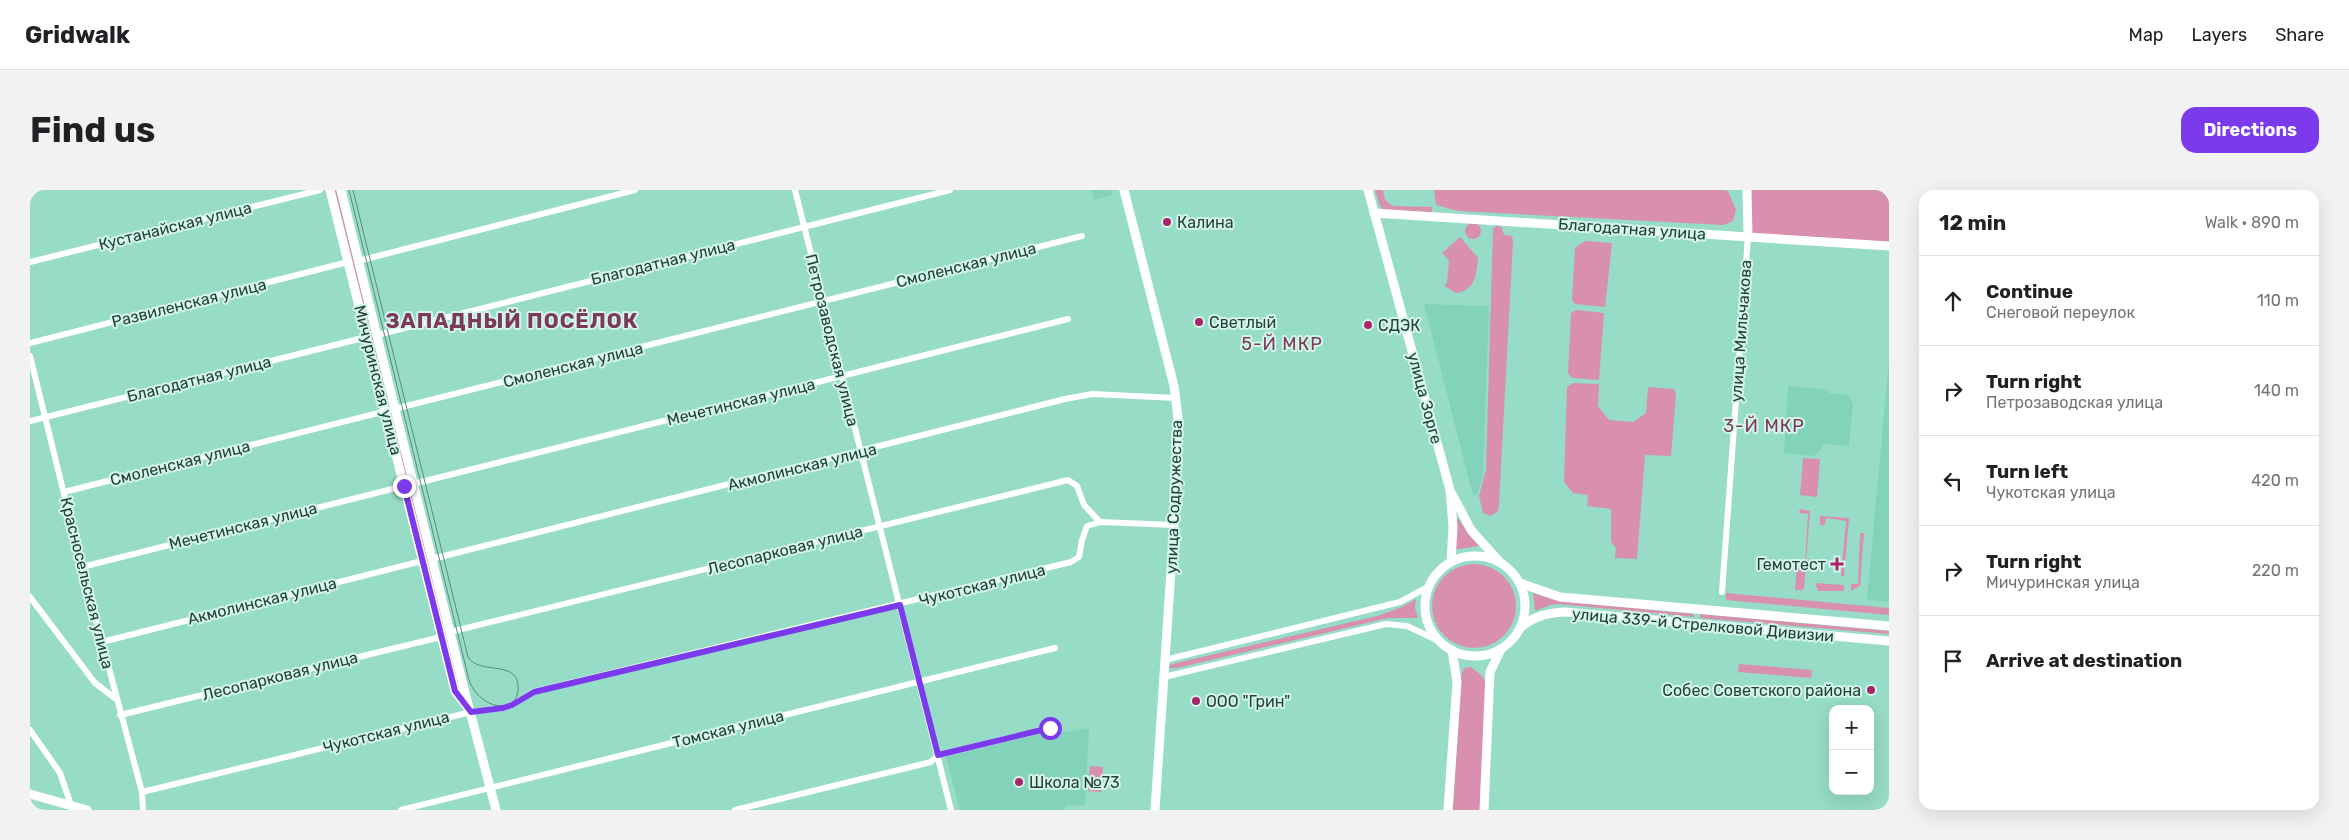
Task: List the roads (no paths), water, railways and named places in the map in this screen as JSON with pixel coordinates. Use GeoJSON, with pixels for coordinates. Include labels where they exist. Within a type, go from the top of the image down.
{"type":"FeatureCollection","features":[{"type":"Feature","properties":{"kind":"main road","name":"Мичуринская улица"},"geometry":{"type":"LineString","coordinates":[[330,190],[348,262],[395,409],[408,485]]}},
{"type":"Feature","properties":{"kind":"main road","name":"Мичуринская улица"},"geometry":{"type":"LineString","coordinates":[[341,190],[358,260],[385,412],[408,485],[427,560],[450,632],[496,810]]}},
{"type":"Feature","properties":{"kind":"main road","name":"улица Содружества"},"geometry":{"type":"LineString","coordinates":[[1124,190],[1176,398],[1178,418],[1174,525],[1155,810]]}},
{"type":"Feature","properties":{"kind":"main road","name":"улица Зорге"},"geometry":{"type":"LineString","coordinates":[[1368,190],[1450,490],[1453,527],[1451,562]]}},
{"type":"Feature","properties":{"kind":"main road","name":"улица Мильчакова"},"geometry":{"type":"LineString","coordinates":[[1747,190],[1748,236]]}},
{"type":"Feature","properties":{"kind":"main road","name":"Благодатная улица"},"geometry":{"type":"LineString","coordinates":[[1374,213],[1889,246]]}},
{"type":"Feature","properties":{"kind":"main road","name":"улица Зорге"},"geometry":{"type":"LineString","coordinates":[[1450,490],[1472,530],[1501,563]]}},
{"type":"Feature","properties":{"kind":"main road"},"geometry":{"type":"LineString","coordinates":[[1467,556],[1485,557],[1501,563],[1512,572],[1520,583],[1525,606],[1520,628],[1512,640],[1501,649],[1476,656],[1464,655],[1452,650],[1439,641],[1430,629],[1426,616],[1425,601],[1428,587],[1438,572],[1451,562],[1467,556]]}},
{"type":"Feature","properties":{"kind":"main road","name":"Мичуринская улица"},"geometry":{"type":"LineString","coordinates":[[427,560],[441,637],[455,691],[471,712]]}},
{"type":"Feature","properties":{"kind":"main road","name":"улица 339-й Стрелковой Дивизии"},"geometry":{"type":"LineString","coordinates":[[1520,583],[1560,597],[1889,626]]}},
{"type":"Feature","properties":{"kind":"main road","name":"улица 339-й Стрелковой Дивизии"},"geometry":{"type":"LineString","coordinates":[[1520,628],[1532,619],[1544,614],[1565,612],[1889,641]]}},
{"type":"Feature","properties":{"kind":"main road"},"geometry":{"type":"LineString","coordinates":[[1484,810],[1490,672],[1501,649]]}},
{"type":"Feature","properties":{"kind":"main road"},"geometry":{"type":"LineString","coordinates":[[1448,810],[1457,682],[1452,650]]}},
{"type":"Feature","properties":{"kind":"main road"},"geometry":{"type":"LineString","coordinates":[[30,794],[87,810]]}},
{"type":"Feature","properties":{"kind":"street","name":"Кустанайская улица"},"geometry":{"type":"LineString","coordinates":[[30,262],[320,190]]}},
{"type":"Feature","properties":{"kind":"street"},"geometry":{"type":"LineString","coordinates":[[358,260],[636,190]]}},
{"type":"Feature","properties":{"kind":"street","name":"Петрозаводская улица"},"geometry":{"type":"LineString","coordinates":[[795,190],[951,810]]}},
{"type":"Feature","properties":{"kind":"street","name":"Благодатная улица"},"geometry":{"type":"LineString","coordinates":[[30,422],[950,190]]}},
{"type":"Feature","properties":{"kind":"street","name":"Смоленская улица"},"geometry":{"type":"LineString","coordinates":[[64,492],[1082,236]]}},
{"type":"Feature","properties":{"kind":"street","name":"улица Мильчакова"},"geometry":{"type":"LineString","coordinates":[[1722,592],[1748,236]]}},
{"type":"Feature","properties":{"kind":"street","name":"Развиленская улица"},"geometry":{"type":"LineString","coordinates":[[30,343],[348,262]]}},
{"type":"Feature","properties":{"kind":"street","name":"Мечетинская улица"},"geometry":{"type":"LineString","coordinates":[[82,567],[1068,319]]}},
{"type":"Feature","properties":{"kind":"street","name":"Красносельская улица"},"geometry":{"type":"LineString","coordinates":[[30,356],[82,567],[142,792],[143,810]]}},
{"type":"Feature","properties":{"kind":"street","name":"Акмолинская улица"},"geometry":{"type":"LineString","coordinates":[[102,642],[1065,399],[1092,394],[1176,398]]}},
{"type":"Feature","properties":{"kind":"street","name":"Лесопарковая улица"},"geometry":{"type":"LineString","coordinates":[[450,632],[1068,480],[1077,486],[1084,505],[1100,522]]}},
{"type":"Feature","properties":{"kind":"street"},"geometry":{"type":"LineString","coordinates":[[1100,522],[1174,525]]}},
{"type":"Feature","properties":{"kind":"street","name":"Чукотская улица"},"geometry":{"type":"LineString","coordinates":[[142,792],[471,712],[503,708],[534,692],[900,605],[1071,562],[1079,557],[1087,526],[1100,522]]}},
{"type":"Feature","properties":{"kind":"street"},"geometry":{"type":"LineString","coordinates":[[1165,660],[1400,602],[1428,587]]}},
{"type":"Feature","properties":{"kind":"street"},"geometry":{"type":"LineString","coordinates":[[30,597],[95,683],[116,699]]}},
{"type":"Feature","properties":{"kind":"street"},"geometry":{"type":"LineString","coordinates":[[1164,677],[1386,624],[1407,626],[1439,641]]}},
{"type":"Feature","properties":{"kind":"street","name":"Лесопарковая улица"},"geometry":{"type":"LineString","coordinates":[[120,714],[441,637]]}},
{"type":"Feature","properties":{"kind":"street","name":"Томская улица"},"geometry":{"type":"LineString","coordinates":[[401,810],[490,786],[920,683],[1055,648]]}},
{"type":"Feature","properties":{"kind":"street"},"geometry":{"type":"LineString","coordinates":[[735,810],[931,762],[938,755],[1050,728]]}},
{"type":"Feature","properties":{"kind":"street"},"geometry":{"type":"LineString","coordinates":[[30,730],[60,773],[71,805]]}},
{"type":"Feature","properties":{"kind":"tram line"},"geometry":{"type":"LineString","coordinates":[[349,190],[469,680],[474,690],[482,698],[499,706],[507,705],[513,702],[517,695],[518,685],[516,677],[504,670],[480,665],[468,657],[353,190]]}},
{"type":"Feature","properties":{"kind":"place","name":"Калина"},"geometry":{"type":"Point","coordinates":[1167,222]}},
{"type":"Feature","properties":{"kind":"place","name":"Светлый"},"geometry":{"type":"Point","coordinates":[1199,322]}},
{"type":"Feature","properties":{"kind":"place","name":"СДЭК"},"geometry":{"type":"Point","coordinates":[1368,325]}},
{"type":"Feature","properties":{"kind":"place","name":"Гемотест"},"geometry":{"type":"Point","coordinates":[1837,564]}},
{"type":"Feature","properties":{"kind":"place","name":"Собес Советского района"},"geometry":{"type":"Point","coordinates":[1871,690]}},
{"type":"Feature","properties":{"kind":"place","name":"ООО \"Грин\""},"geometry":{"type":"Point","coordinates":[1196,701]}},
{"type":"Feature","properties":{"kind":"place","name":"Школа №73"},"geometry":{"type":"Point","coordinates":[1019,782]}},
{"type":"Feature","properties":{"kind":"district","name":"ЗАПАДНЫЙ ПОСЁЛОК"},"geometry":{"type":"Point","coordinates":[512,320]}},
{"type":"Feature","properties":{"kind":"district","name":"5-Й МКР"},"geometry":{"type":"Point","coordinates":[1282,344]}},
{"type":"Feature","properties":{"kind":"district","name":"3-Й МКР"},"geometry":{"type":"Point","coordinates":[1764,426]}}]}
